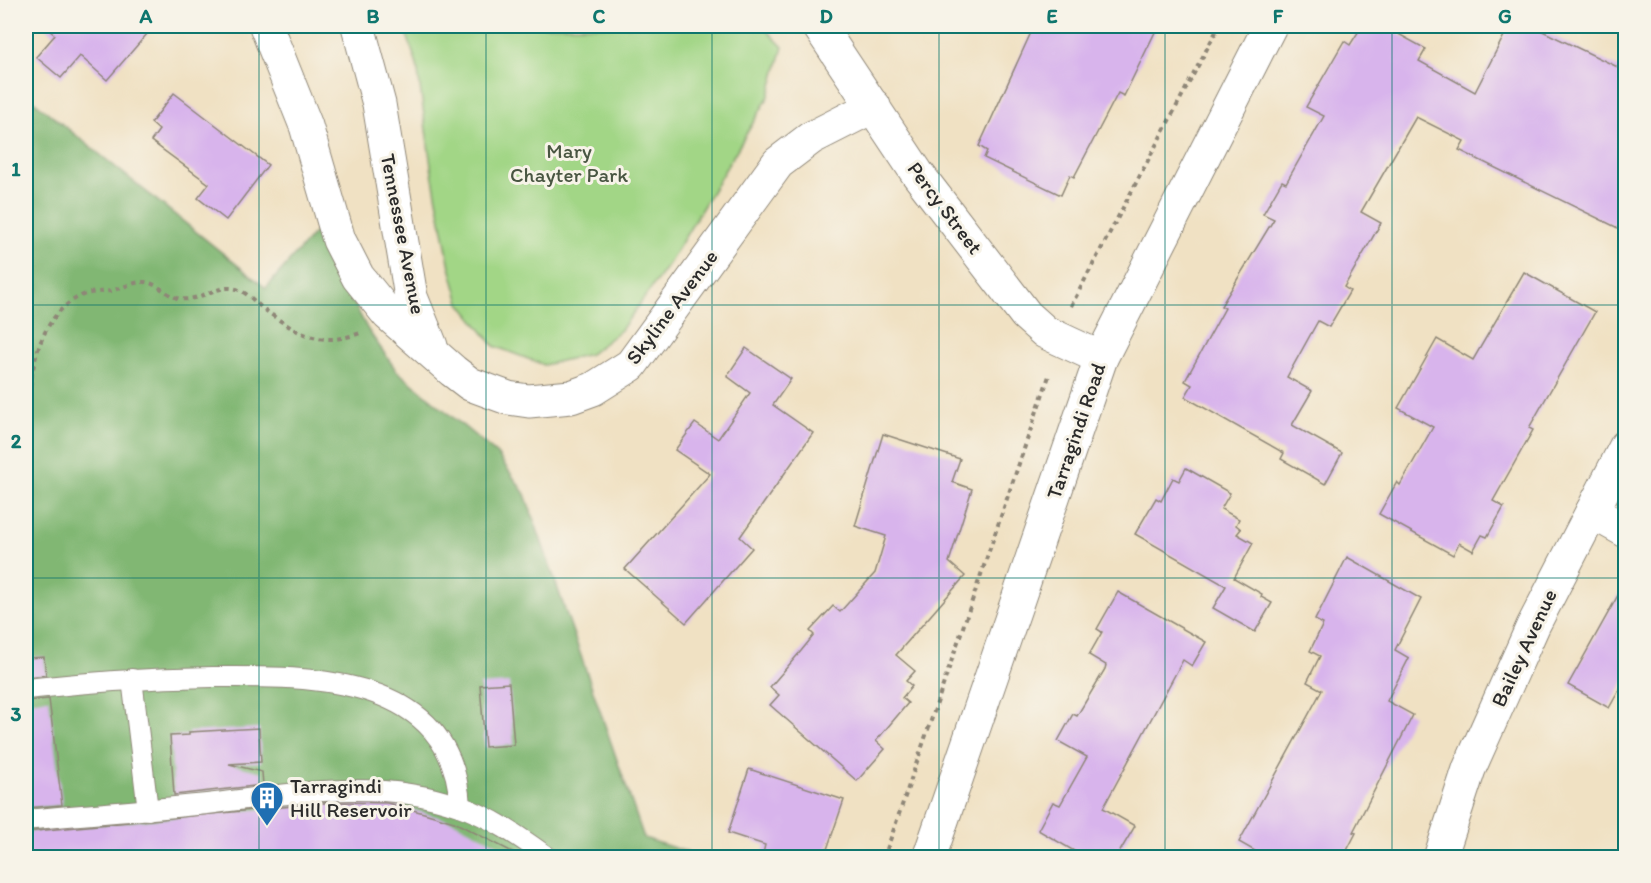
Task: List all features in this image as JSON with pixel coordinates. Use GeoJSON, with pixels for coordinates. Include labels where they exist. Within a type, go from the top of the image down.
{"type":"FeatureCollection","features":[{"type":"Feature","properties":{"kind":"street","name":"Tennessee Avenue"},"geometry":{"type":"LineString","coordinates":[[266,26],[306,126],[345,254],[375,300],[435,353]]}},
{"type":"Feature","properties":{"kind":"street","name":"Tennessee Avenue"},"geometry":{"type":"LineString","coordinates":[[358,26],[379,104],[411,297],[421,325],[435,353]]}},
{"type":"Feature","properties":{"kind":"street","name":"Percy Street"},"geometry":{"type":"LineString","coordinates":[[819,26],[917,173],[1026,315],[1045,332],[1101,358]]}},
{"type":"Feature","properties":{"kind":"street","name":"Tarragindi Road"},"geometry":{"type":"LineString","coordinates":[[929,858],[1101,358],[1270,26]]}},
{"type":"Feature","properties":{"kind":"street","name":"Skyline Avenue"},"geometry":{"type":"LineString","coordinates":[[435,353],[470,384],[508,398],[529,401],[571,397],[615,377],[631,365],[647,346],[778,164],[811,138],[874,106]]}},
{"type":"Feature","properties":{"kind":"street","name":"Bailey Avenue"},"geometry":{"type":"LineString","coordinates":[[1440,858],[1469,769],[1533,626],[1626,446]]}},
{"type":"Feature","properties":{"kind":"street"},"geometry":{"type":"LineString","coordinates":[[1592,512],[1626,531]]}},
{"type":"Feature","properties":{"kind":"lane"},"geometry":{"type":"LineString","coordinates":[[26,689],[132,679],[274,677],[333,682],[368,690],[395,701],[427,726],[450,756],[459,781],[460,806]]}},
{"type":"Feature","properties":{"kind":"lane"},"geometry":{"type":"LineString","coordinates":[[132,679],[147,810]]}},
{"type":"Feature","properties":{"kind":"lane"},"geometry":{"type":"LineString","coordinates":[[26,820],[355,789],[422,795],[460,806],[512,832],[549,858]]}},
{"type":"Feature","properties":{"kind":"path"},"geometry":{"type":"LineString","coordinates":[[1072,300],[1219,26]]}},
{"type":"Feature","properties":{"kind":"path"},"geometry":{"type":"LineString","coordinates":[[26,458],[28,410],[38,344],[54,316],[83,295],[122,289],[143,282],[160,287],[178,299],[194,298],[225,288],[239,290],[292,330],[314,339],[336,338],[368,330]]}},
{"type":"Feature","properties":{"kind":"path"},"geometry":{"type":"LineString","coordinates":[[884,858],[1049,375]]}},
{"type":"Feature","properties":{"kind":"path"},"geometry":{"type":"LineString","coordinates":[[26,573],[27,664]]}},
{"type":"Feature","properties":{"kind":"green space","name":"Mary Chayter Park"},"geometry":{"type":"Polygon","coordinates":[[[404,26],[762,26],[783,47],[769,96],[670,262],[621,330],[590,354],[544,365],[494,346],[460,303],[450,267],[432,173],[417,65],[404,26]]]}},
{"type":"Feature","properties":{"kind":"green space"},"geometry":{"type":"Polygon","coordinates":[[[26,95],[266,288],[316,231],[368,330],[396,370],[497,454],[525,494],[644,838],[702,857],[26,857],[26,95]]]}},
{"type":"Feature","properties":{"kind":"building"},"geometry":{"type":"Polygon","coordinates":[[[44,26],[154,26],[107,80],[80,56],[61,78],[36,57],[55,35],[44,26]]]}},
{"type":"Feature","properties":{"kind":"building"},"geometry":{"type":"Polygon","coordinates":[[[1034,26],[1158,26],[1124,96],[1118,93],[1074,177],[1070,175],[1061,195],[984,158],[987,151],[979,146],[1034,26]]]}},
{"type":"Feature","properties":{"kind":"building"},"geometry":{"type":"Polygon","coordinates":[[[1362,26],[1384,26],[1426,49],[1419,61],[1475,92],[1509,26],[1532,26],[1626,71],[1626,232],[1459,150],[1464,141],[1416,117],[1361,212],[1381,223],[1344,287],[1350,291],[1329,327],[1318,321],[1287,377],[1312,391],[1292,425],[1342,453],[1325,484],[1281,459],[1284,453],[1185,397],[1192,385],[1185,381],[1225,308],[1221,306],[1274,219],[1263,214],[1282,181],[1286,183],[1324,116],[1306,107],[1344,41],[1350,45],[1362,26]]]}},
{"type":"Feature","properties":{"kind":"building"},"geometry":{"type":"Polygon","coordinates":[[[174,93],[268,165],[226,220],[198,198],[209,184],[151,141],[159,130],[151,123],[174,93]]]}},
{"type":"Feature","properties":{"kind":"building"},"geometry":{"type":"Polygon","coordinates":[[[1524,272],[1595,312],[1529,428],[1533,430],[1493,501],[1504,507],[1487,537],[1482,535],[1473,551],[1459,543],[1453,555],[1379,514],[1397,482],[1400,485],[1433,427],[1398,408],[1437,339],[1473,360],[1524,272]]]}},
{"type":"Feature","properties":{"kind":"building"},"geometry":{"type":"Polygon","coordinates":[[[746,348],[791,379],[773,405],[813,433],[740,537],[752,548],[686,623],[625,569],[710,474],[675,450],[695,423],[718,439],[750,393],[727,376],[746,348]]]}},
{"type":"Feature","properties":{"kind":"building"},"geometry":{"type":"Polygon","coordinates":[[[883,434],[960,459],[952,482],[972,489],[949,562],[965,576],[896,655],[915,671],[906,681],[912,686],[902,698],[908,703],[876,741],[885,749],[857,781],[770,705],[779,695],[770,687],[814,635],[810,631],[833,606],[840,612],[875,573],[886,536],[855,526],[883,434]]]}},
{"type":"Feature","properties":{"kind":"building"},"geometry":{"type":"Polygon","coordinates":[[[1186,468],[1230,493],[1221,509],[1239,519],[1236,525],[1241,529],[1237,534],[1253,543],[1234,578],[1262,594],[1261,597],[1272,603],[1255,632],[1213,608],[1226,586],[1135,534],[1156,498],[1161,501],[1173,478],[1179,481],[1186,468]]]}},
{"type":"Feature","properties":{"kind":"building"},"geometry":{"type":"Polygon","coordinates":[[[1347,557],[1421,599],[1395,650],[1409,658],[1387,701],[1413,715],[1353,832],[1356,833],[1343,858],[1267,858],[1239,842],[1322,690],[1307,682],[1320,656],[1310,651],[1323,624],[1315,620],[1347,557]]]}},
{"type":"Feature","properties":{"kind":"building"},"geometry":{"type":"Polygon","coordinates":[[[1626,581],[1626,678],[1609,708],[1568,685],[1626,581]]]}},
{"type":"Feature","properties":{"kind":"building"},"geometry":{"type":"Polygon","coordinates":[[[1118,592],[1206,642],[1192,666],[1183,660],[1103,808],[1135,826],[1116,858],[1086,858],[1038,830],[1053,802],[1060,805],[1087,757],[1058,741],[1073,714],[1077,716],[1105,669],[1106,665],[1089,655],[1102,632],[1097,629],[1118,592]]]}},
{"type":"Feature","properties":{"kind":"building"},"geometry":{"type":"Polygon","coordinates":[[[44,657],[46,675],[26,677],[26,658],[44,657]]]}},
{"type":"Feature","properties":{"kind":"building"},"geometry":{"type":"Polygon","coordinates":[[[509,683],[514,745],[485,747],[480,685],[509,683]]]}},
{"type":"Feature","properties":{"kind":"building"},"geometry":{"type":"Polygon","coordinates":[[[49,699],[62,805],[26,808],[26,701],[49,699]]]}},
{"type":"Feature","properties":{"kind":"building"},"geometry":{"type":"Polygon","coordinates":[[[259,728],[261,762],[229,764],[262,772],[263,785],[174,795],[170,736],[189,735],[189,732],[259,728]]]}},
{"type":"Feature","properties":{"kind":"building"},"geometry":{"type":"Polygon","coordinates":[[[749,769],[844,800],[824,858],[762,858],[765,845],[728,833],[749,769]]]}},
{"type":"Feature","properties":{"kind":"building","name":"Tarragindi Hill Reservoir"},"geometry":{"type":"Polygon","coordinates":[[[334,802],[387,803],[424,813],[454,822],[524,858],[26,858],[26,832],[334,802]]]}},
{"type":"Feature","properties":{"kind":"place","name":"Tarragindi Hill Reservoir"},"geometry":{"type":"Point","coordinates":[267,827]}}]}
